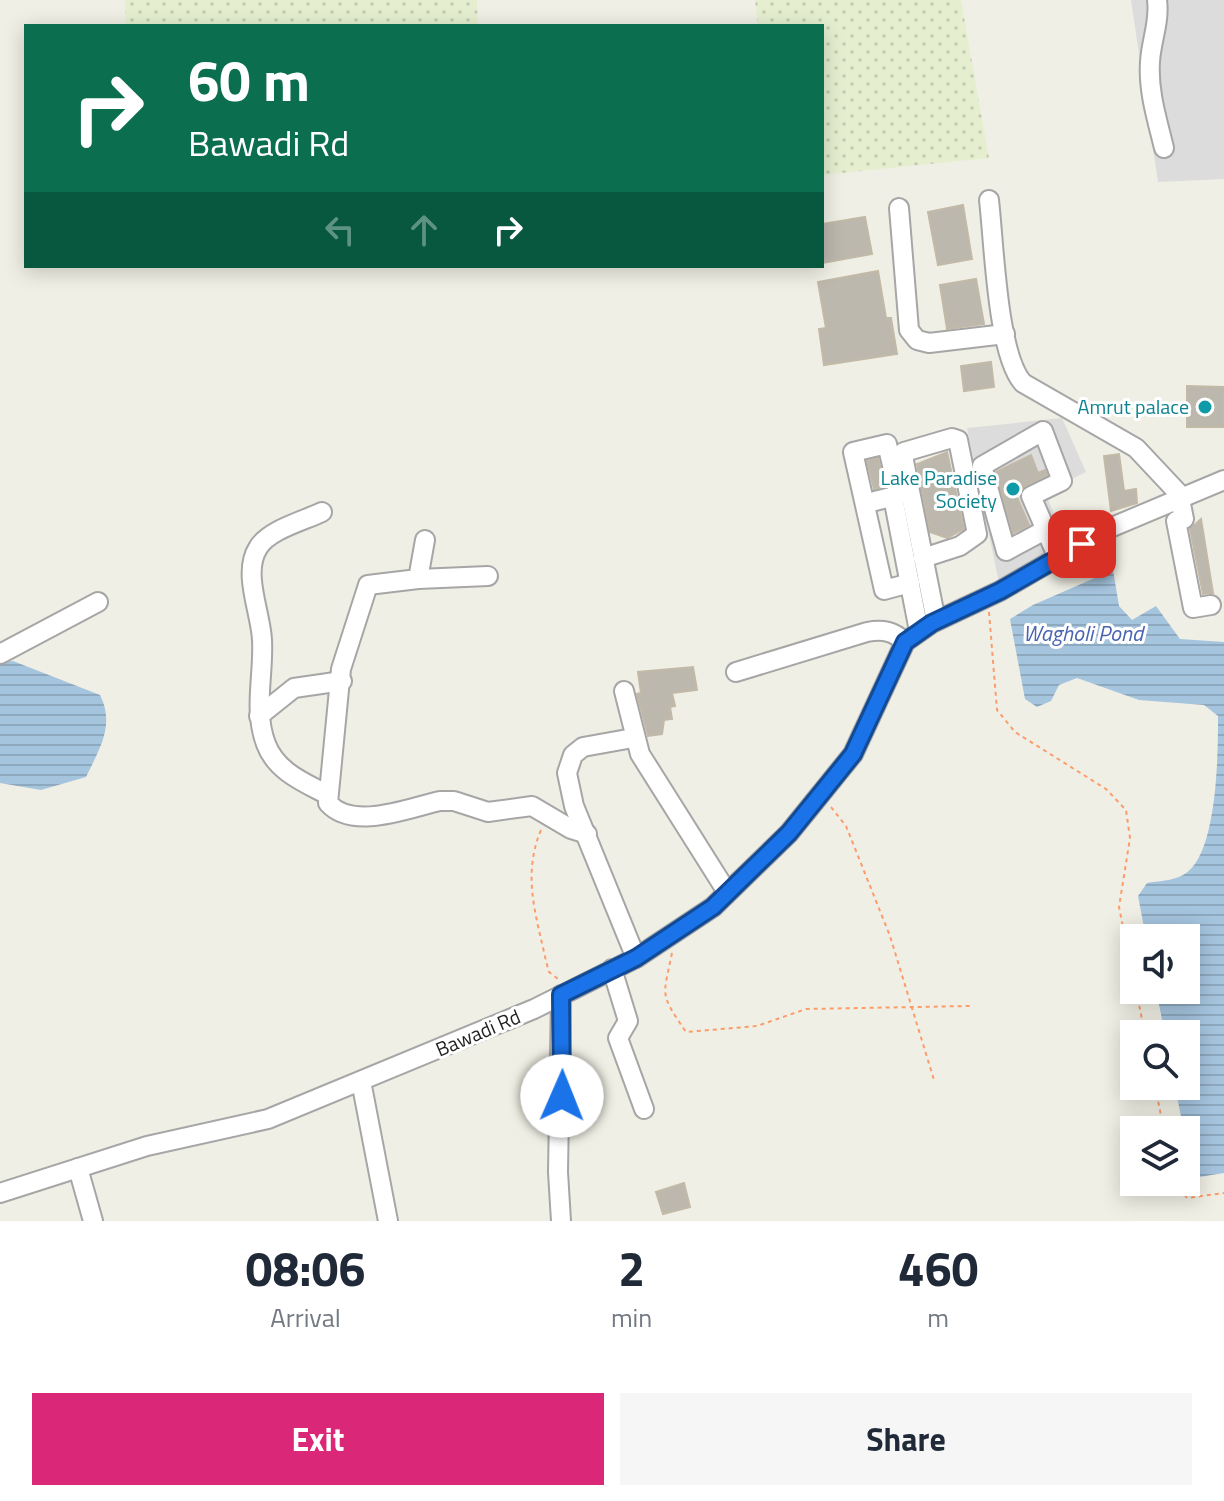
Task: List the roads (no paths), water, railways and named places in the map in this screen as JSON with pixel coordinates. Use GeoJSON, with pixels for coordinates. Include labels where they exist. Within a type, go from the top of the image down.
{"type":"FeatureCollection","features":[{"type":"Feature","properties":{"kind":"street"},"geometry":{"type":"LineString","coordinates":[[1157,0],[1156,39],[1150,58],[1150,93],[1164,148]]}},
{"type":"Feature","properties":{"kind":"street"},"geometry":{"type":"LineString","coordinates":[[989,200],[1005,334],[1014,373],[1023,383],[1136,448],[1181,498],[1184,519],[1176,521],[1193,608],[1211,605]]}},
{"type":"Feature","properties":{"kind":"street"},"geometry":{"type":"LineString","coordinates":[[899,208],[909,330],[917,340],[929,343],[1005,334]]}},
{"type":"Feature","properties":{"kind":"street"},"geometry":{"type":"LineString","coordinates":[[1045,530],[1006,551],[982,466],[1043,431],[1062,481],[1031,496],[1058,558]]}},
{"type":"Feature","properties":{"kind":"street"},"geometry":{"type":"LineString","coordinates":[[923,558],[960,546],[977,534],[958,440],[952,438],[904,452],[923,558],[936,621]]}},
{"type":"Feature","properties":{"kind":"street"},"geometry":{"type":"LineString","coordinates":[[887,444],[899,495],[867,503],[862,504],[853,452],[887,444]]}},
{"type":"Feature","properties":{"kind":"street"},"geometry":{"type":"LineString","coordinates":[[736,672],[867,632],[881,630],[912,636],[988,597],[1105,530],[1224,480]]}},
{"type":"Feature","properties":{"kind":"street"},"geometry":{"type":"LineString","coordinates":[[893,497],[910,583],[912,636]]}},
{"type":"Feature","properties":{"kind":"street"},"geometry":{"type":"LineString","coordinates":[[867,503],[884,590],[910,583]]}},
{"type":"Feature","properties":{"kind":"street"},"geometry":{"type":"LineString","coordinates":[[322,512],[267,538],[258,548],[253,562],[262,641],[259,716],[266,745],[277,763],[290,775],[326,794]]}},
{"type":"Feature","properties":{"kind":"street"},"geometry":{"type":"LineString","coordinates":[[418,579],[425,540]]}},
{"type":"Feature","properties":{"kind":"street"},"geometry":{"type":"LineString","coordinates":[[488,576],[368,585],[341,681],[326,794],[328,803],[346,817],[440,801],[454,801],[488,812],[532,806],[587,834]]}},
{"type":"Feature","properties":{"kind":"street"},"geometry":{"type":"LineString","coordinates":[[0,654],[98,602]]}},
{"type":"Feature","properties":{"kind":"street","name":"Bawadi Rd"},"geometry":{"type":"LineString","coordinates":[[0,1193],[210,1130],[268,1119],[567,992],[636,958],[713,907],[789,833],[853,754],[912,636]]}},
{"type":"Feature","properties":{"kind":"street"},"geometry":{"type":"LineString","coordinates":[[259,716],[294,688],[341,681]]}},
{"type":"Feature","properties":{"kind":"street"},"geometry":{"type":"LineString","coordinates":[[624,691],[633,738],[666,799],[727,892]]}},
{"type":"Feature","properties":{"kind":"street"},"geometry":{"type":"LineString","coordinates":[[633,738],[583,747],[573,755],[567,773],[568,789],[636,958]]}},
{"type":"Feature","properties":{"kind":"street"},"geometry":{"type":"LineString","coordinates":[[612,969],[628,1021],[618,1038],[644,1109]]}},
{"type":"Feature","properties":{"kind":"street"},"geometry":{"type":"LineString","coordinates":[[555,1219],[567,992]]}},
{"type":"Feature","properties":{"kind":"street"},"geometry":{"type":"LineString","coordinates":[[361,1081],[388,1221]]}},
{"type":"Feature","properties":{"kind":"street"},"geometry":{"type":"LineString","coordinates":[[78,1168],[93,1221]]}},
{"type":"Feature","properties":{"kind":"water","name":"Wagholi Pond"},"geometry":{"type":"Polygon","coordinates":[[[1113,570],[1119,606],[1132,620],[1156,606],[1180,639],[1224,642],[1224,1173],[1200,1177],[1200,1116],[1181,1116],[1178,1100],[1200,1100],[1200,1020],[1162,1020],[1159,1004],[1200,1004],[1200,924],[1143,924],[1138,896],[1147,883],[1183,875],[1195,864],[1203,848],[1214,802],[1218,716],[1204,705],[1139,700],[1077,678],[1059,685],[1051,701],[1037,707],[1025,699],[1010,619],[1033,605],[1113,570]]]}},
{"type":"Feature","properties":{"kind":"water"},"geometry":{"type":"Polygon","coordinates":[[[13,661],[100,695],[106,726],[101,746],[86,777],[41,790],[0,783],[0,662],[13,661]]]}},
{"type":"Feature","properties":{"kind":"place","name":"Amrut palace"},"geometry":{"type":"Point","coordinates":[1205,407]}},
{"type":"Feature","properties":{"kind":"place","name":"Lake Paradise Society"},"geometry":{"type":"Point","coordinates":[1013,489]}}]}
